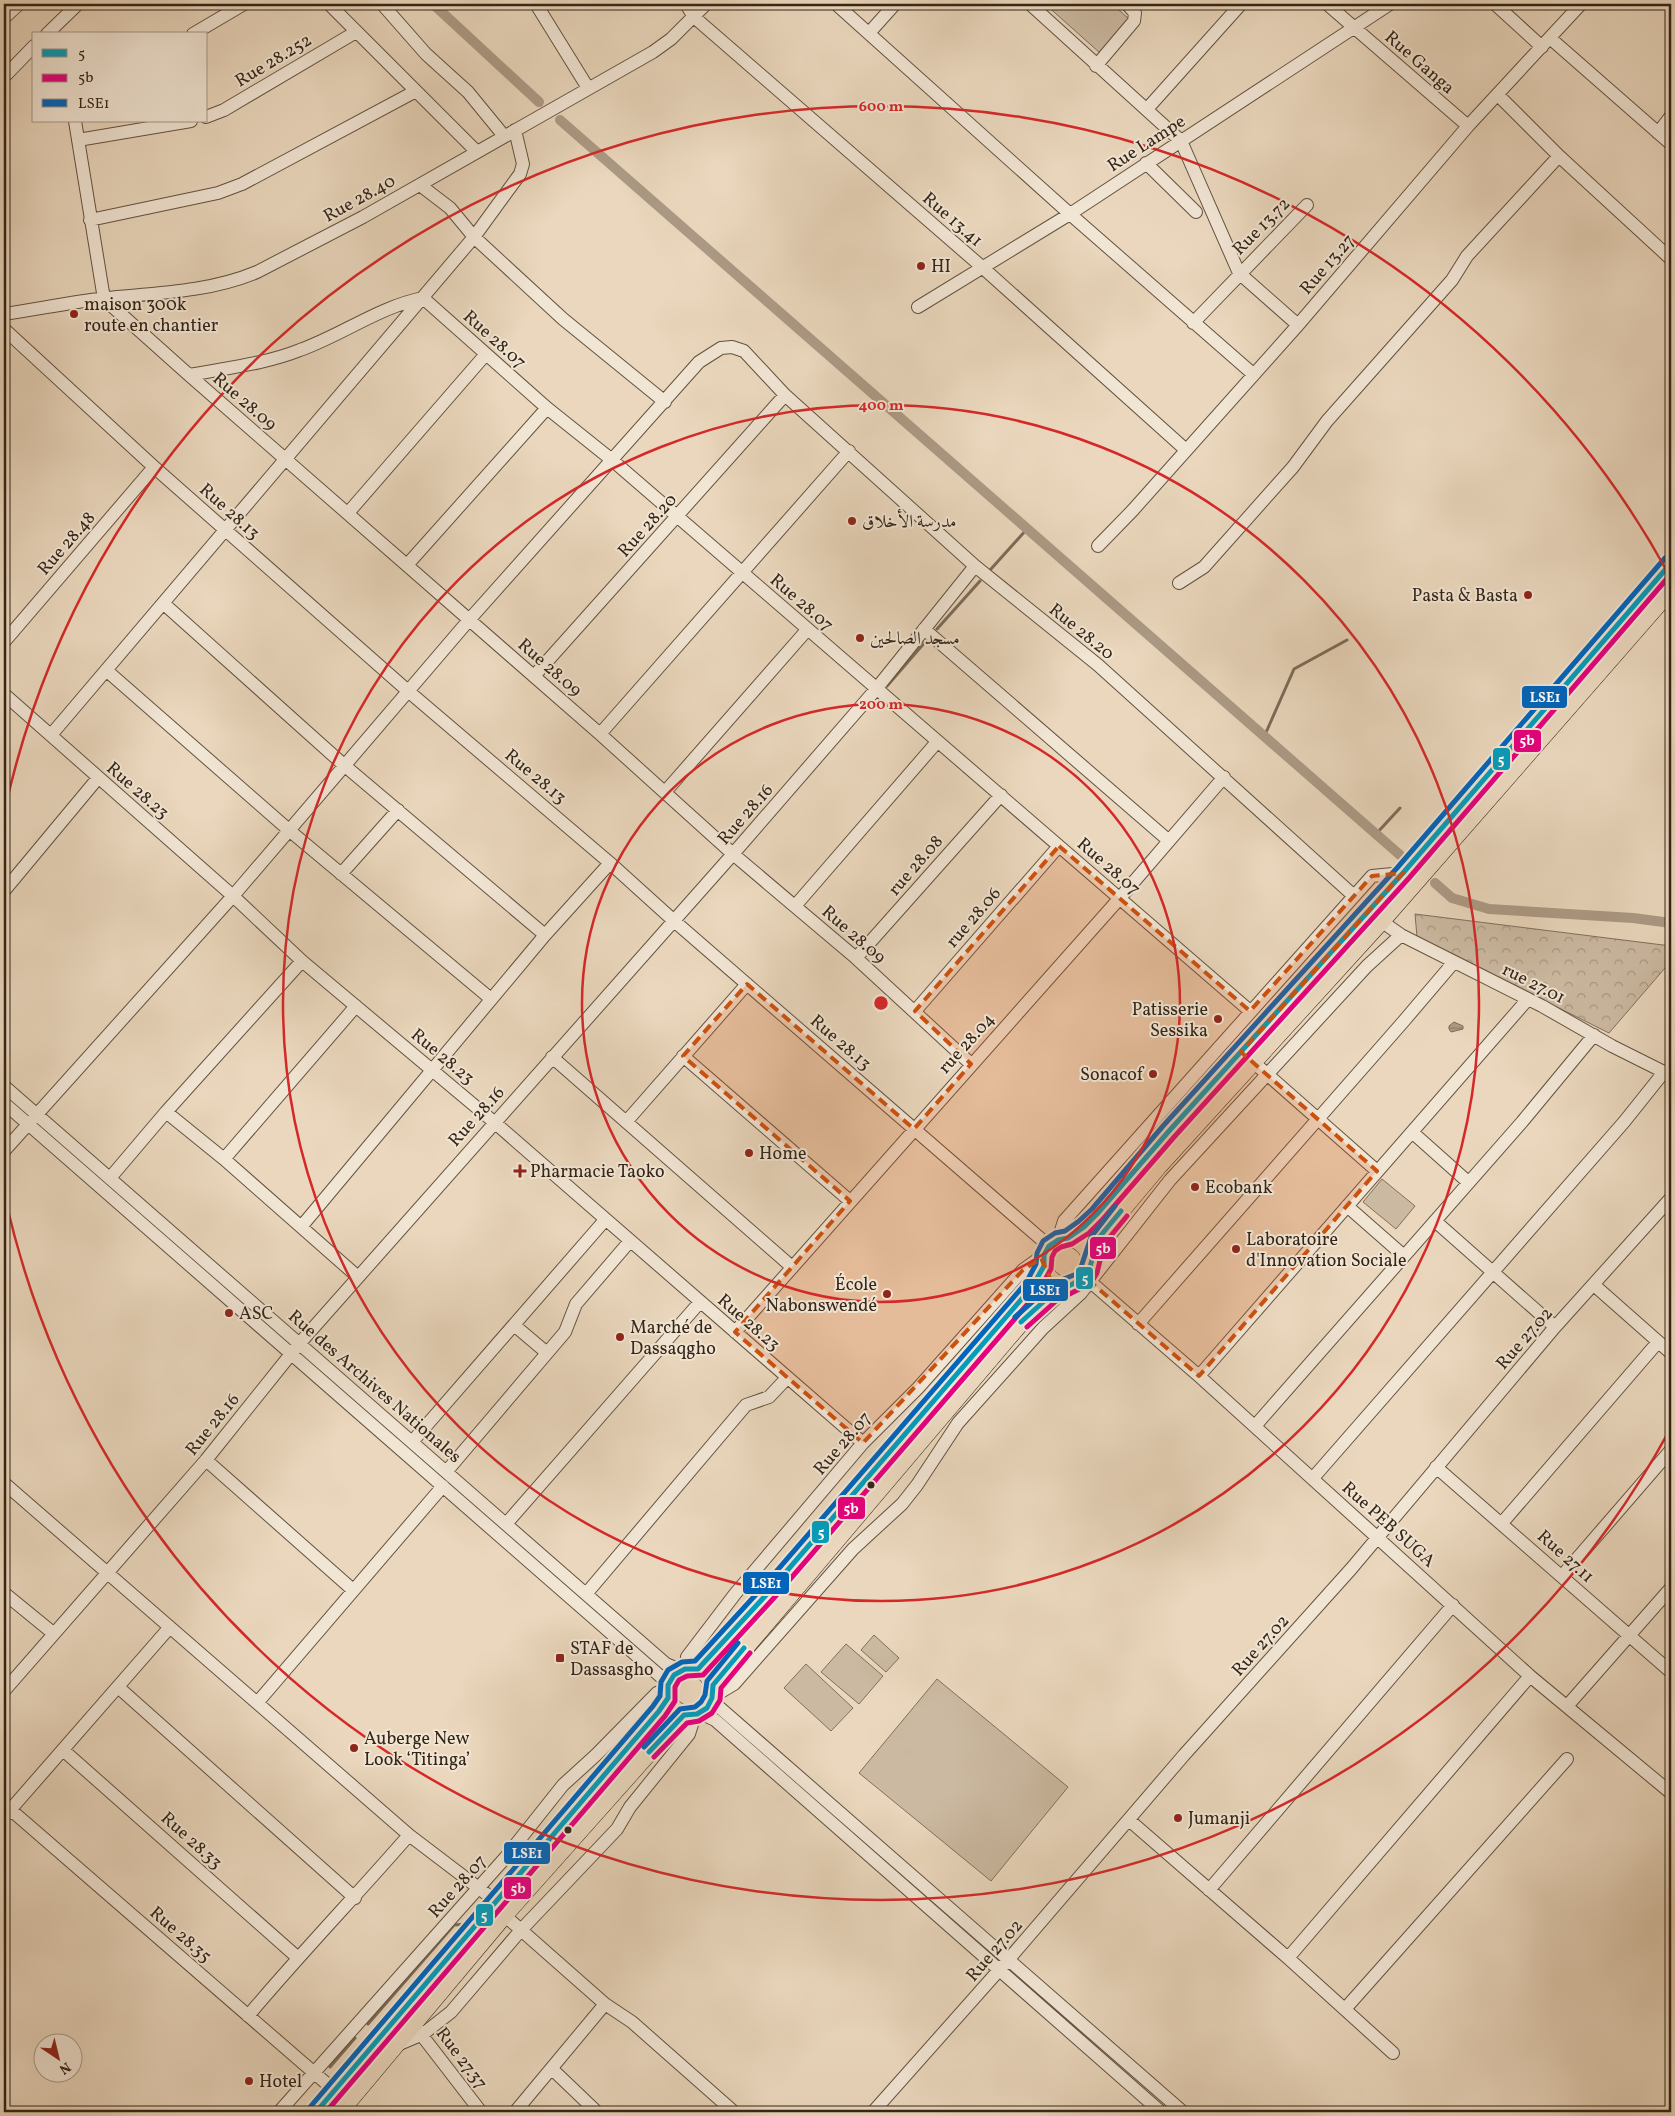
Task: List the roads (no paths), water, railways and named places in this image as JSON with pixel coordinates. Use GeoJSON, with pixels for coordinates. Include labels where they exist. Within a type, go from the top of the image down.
{"type":"FeatureCollection","features":[{"type":"Feature","properties":{"kind":"highway"},"geometry":{"type":"LineString","coordinates":[[339,2112],[397,2045],[418,2030],[501,1909],[659,1711],[671,1676],[688,1669],[767,1594],[1032,1287],[1053,1249],[1084,1227],[1097,1214],[1176,1124],[1404,873],[1671,563]]}},
{"type":"Feature","properties":{"kind":"highway"},"geometry":{"type":"LineString","coordinates":[[316,2112],[389,2025],[501,1909],[674,1724],[703,1704],[1026,1316],[1045,1299],[1066,1286],[1088,1280],[1091,1258],[1096,1242],[1159,1165],[1381,922],[1671,589]]}},
{"type":"Feature","properties":{"kind":"highway"},"geometry":{"type":"LineString","coordinates":[[1053,1249],[1083,1244],[1091,1258]]}},
{"type":"Feature","properties":{"kind":"highway"},"geometry":{"type":"LineString","coordinates":[[1053,1249],[1051,1280],[1066,1286]]}},
{"type":"Feature","properties":{"kind":"highway"},"geometry":{"type":"LineString","coordinates":[[688,1669],[708,1675],[703,1704]]}},
{"type":"Feature","properties":{"kind":"highway"},"geometry":{"type":"LineString","coordinates":[[667,1690],[675,1710],[703,1704]]}},
{"type":"Feature","properties":{"kind":"street"},"geometry":{"type":"LineString","coordinates":[[4,18],[19,4]]}},
{"type":"Feature","properties":{"kind":"street"},"geometry":{"type":"LineString","coordinates":[[51,32],[63,9],[78,4]]}},
{"type":"Feature","properties":{"kind":"street"},"geometry":{"type":"LineString","coordinates":[[196,32],[244,4]]}},
{"type":"Feature","properties":{"kind":"street"},"geometry":{"type":"LineString","coordinates":[[329,4],[477,152]]}},
{"type":"Feature","properties":{"kind":"street"},"geometry":{"type":"LineString","coordinates":[[382,4],[426,54],[468,92],[504,136]]}},
{"type":"Feature","properties":{"kind":"street"},"geometry":{"type":"LineString","coordinates":[[536,4],[588,88]]}},
{"type":"Feature","properties":{"kind":"street","name":"Rue 13.41"},"geometry":{"type":"LineString","coordinates":[[686,4],[694,17],[982,267],[1186,450]]}},
{"type":"Feature","properties":{"kind":"street","name":"Rue 28.40"},"geometry":{"type":"LineString","coordinates":[[4,314],[104,298],[179,291],[239,280],[363,217],[653,52],[671,39],[706,4]]}},
{"type":"Feature","properties":{"kind":"street"},"geometry":{"type":"LineString","coordinates":[[836,4],[1070,214],[1253,374]]}},
{"type":"Feature","properties":{"kind":"street"},"geometry":{"type":"LineString","coordinates":[[869,33],[895,4]]}},
{"type":"Feature","properties":{"kind":"street"},"geometry":{"type":"LineString","coordinates":[[1030,4],[1096,66],[1181,141],[1239,273],[1298,325]]}},
{"type":"Feature","properties":{"kind":"street"},"geometry":{"type":"LineString","coordinates":[[1096,66],[1134,21],[1135,13],[1127,4]]}},
{"type":"Feature","properties":{"kind":"street"},"geometry":{"type":"LineString","coordinates":[[1147,109],[1241,4]]}},
{"type":"Feature","properties":{"kind":"street","name":"Rue Ganga"},"geometry":{"type":"LineString","coordinates":[[1327,4],[1468,126]]}},
{"type":"Feature","properties":{"kind":"street","name":"Rue Lampe"},"geometry":{"type":"LineString","coordinates":[[918,307],[1070,214],[1390,4]]}},
{"type":"Feature","properties":{"kind":"street"},"geometry":{"type":"LineString","coordinates":[[1495,4],[1671,144]]}},
{"type":"Feature","properties":{"kind":"street","name":"Rue 13.27"},"geometry":{"type":"LineString","coordinates":[[1098,546],[1133,510],[1298,325],[1468,126],[1581,4]]}},
{"type":"Feature","properties":{"kind":"street","name":"Rue 28.252"},"geometry":{"type":"LineString","coordinates":[[208,116],[224,110],[356,32]]}},
{"type":"Feature","properties":{"kind":"street"},"geometry":{"type":"LineString","coordinates":[[4,76],[32,48]]}},
{"type":"Feature","properties":{"kind":"street"},"geometry":{"type":"LineString","coordinates":[[90,220],[218,193],[242,184],[416,91]]}},
{"type":"Feature","properties":{"kind":"street"},"geometry":{"type":"LineString","coordinates":[[1498,95],[1559,156],[1671,259]]}},
{"type":"Feature","properties":{"kind":"street"},"geometry":{"type":"LineString","coordinates":[[1658,133],[1671,116]]}},
{"type":"Feature","properties":{"kind":"street"},"geometry":{"type":"LineString","coordinates":[[75,122],[104,298]]}},
{"type":"Feature","properties":{"kind":"street"},"geometry":{"type":"LineString","coordinates":[[78,140],[185,122]]}},
{"type":"Feature","properties":{"kind":"street"},"geometry":{"type":"LineString","coordinates":[[51,735],[474,237],[520,174],[523,164],[515,130]]}},
{"type":"Feature","properties":{"kind":"street"},"geometry":{"type":"LineString","coordinates":[[1180,583],[1204,567],[1293,467],[1327,421],[1452,280],[1467,256],[1559,156]]}},
{"type":"Feature","properties":{"kind":"street"},"geometry":{"type":"LineString","coordinates":[[1146,163],[1196,212]]}},
{"type":"Feature","properties":{"kind":"street"},"geometry":{"type":"LineString","coordinates":[[4,1151],[233,896],[469,620],[665,402],[563,319],[474,237],[450,208],[420,185]]}},
{"type":"Feature","properties":{"kind":"street","name":"Rue 13.72"},"geometry":{"type":"LineString","coordinates":[[1193,322],[1306,205]]}},
{"type":"Feature","properties":{"kind":"street","name":"Rue 28.09"},"geometry":{"type":"LineString","coordinates":[[104,298],[189,375],[600,734],[733,854],[856,958],[971,1064]]}},
{"type":"Feature","properties":{"kind":"street"},"geometry":{"type":"LineString","coordinates":[[189,375],[258,362],[299,351],[341,333],[402,302],[423,298]]}},
{"type":"Feature","properties":{"kind":"street","name":"Rue 28.07"},"geometry":{"type":"LineString","coordinates":[[423,298],[547,408],[612,460],[1250,1011]]}},
{"type":"Feature","properties":{"kind":"street","name":"Rue 28.13"},"geometry":{"type":"LineString","coordinates":[[4,328],[154,467],[408,692],[610,863],[673,920],[1053,1249]]}},
{"type":"Feature","properties":{"kind":"street","name":"Rue 28.20"},"geometry":{"type":"LineString","coordinates":[[665,402],[699,362],[721,348],[732,347],[744,351],[785,395],[976,566],[1098,665],[1354,896]]}},
{"type":"Feature","properties":{"kind":"street"},"geometry":{"type":"LineString","coordinates":[[348,513],[486,354]]}},
{"type":"Feature","properties":{"kind":"street","name":"Rue 28.20"},"geometry":{"type":"LineString","coordinates":[[534,676],[785,395]]}},
{"type":"Feature","properties":{"kind":"street"},"geometry":{"type":"LineString","coordinates":[[407,565],[547,408]]}},
{"type":"Feature","properties":{"kind":"street"},"geometry":{"type":"LineString","coordinates":[[600,734],[849,451]]}},
{"type":"Feature","properties":{"kind":"street","name":"Rue 28.48"},"geometry":{"type":"LineString","coordinates":[[4,642],[154,467]]}},
{"type":"Feature","properties":{"kind":"street","name":"Rue 28.16"},"geometry":{"type":"LineString","coordinates":[[4,1691],[206,1460],[295,1349],[733,854],[877,688],[976,566]]}},
{"type":"Feature","properties":{"kind":"street"},"geometry":{"type":"LineString","coordinates":[[163,603],[345,766],[545,935]]}},
{"type":"Feature","properties":{"kind":"street"},"geometry":{"type":"LineString","coordinates":[[924,629],[1168,840]]}},
{"type":"Feature","properties":{"kind":"street"},"geometry":{"type":"LineString","coordinates":[[665,792],[807,630]]}},
{"type":"Feature","properties":{"kind":"street"},"geometry":{"type":"LineString","coordinates":[[106,670],[290,831],[491,999]]}},
{"type":"Feature","properties":{"kind":"street","name":"Rue 28.23"},"geometry":{"type":"LineString","coordinates":[[4,694],[233,896],[302,961],[494,1122],[863,1443]]}},
{"type":"Feature","properties":{"kind":"street"},"geometry":{"type":"LineString","coordinates":[[795,906],[937,742]]}},
{"type":"Feature","properties":{"kind":"street","name":"rue 28.04"},"geometry":{"type":"LineString","coordinates":[[735,1332],[914,1128],[1120,899],[1168,840],[1224,777]]}},
{"type":"Feature","properties":{"kind":"street"},"geometry":{"type":"LineString","coordinates":[[4,891],[98,778]]}},
{"type":"Feature","properties":{"kind":"street","name":"rue 28.08"},"geometry":{"type":"LineString","coordinates":[[856,958],[1000,795]]}},
{"type":"Feature","properties":{"kind":"street"},"geometry":{"type":"LineString","coordinates":[[342,874],[398,810]]}},
{"type":"Feature","properties":{"kind":"street","name":"rue 28.06"},"geometry":{"type":"LineString","coordinates":[[915,1011],[1059,846]]}},
{"type":"Feature","properties":{"kind":"street"},"geometry":{"type":"LineString","coordinates":[[301,1227],[545,935],[610,863]]}},
{"type":"Feature","properties":{"kind":"street"},"geometry":{"type":"LineString","coordinates":[[1053,1249],[1064,1221],[1372,876],[1404,873]]}},
{"type":"Feature","properties":{"kind":"street","name":"rue 27.01"},"geometry":{"type":"LineString","coordinates":[[1381,922],[1401,935],[1528,999],[1668,1074]]}},
{"type":"Feature","properties":{"kind":"street"},"geometry":{"type":"LineString","coordinates":[[418,2030],[451,2012],[520,1930],[617,1829],[630,1807],[689,1734],[703,1704],[734,1684],[853,1549],[902,1504],[917,1485],[958,1423],[1088,1280],[1170,1180],[1367,966],[1401,935]]}},
{"type":"Feature","properties":{"kind":"street"},"geometry":{"type":"LineString","coordinates":[[110,1178],[166,1112],[302,961]]}},
{"type":"Feature","properties":{"kind":"street"},"geometry":{"type":"LineString","coordinates":[[1138,1324],[1319,1119],[1454,962]]}},
{"type":"Feature","properties":{"kind":"street"},"geometry":{"type":"LineString","coordinates":[[626,1122],[748,984]]}},
{"type":"Feature","properties":{"kind":"street"},"geometry":{"type":"LineString","coordinates":[[1199,1376],[1528,999]]}},
{"type":"Feature","properties":{"kind":"street"},"geometry":{"type":"LineString","coordinates":[[224,1159],[356,1006]]}},
{"type":"Feature","properties":{"kind":"street"},"geometry":{"type":"LineString","coordinates":[[1255,1426],[1522,1122],[1594,1035]]}},
{"type":"Feature","properties":{"kind":"street"},"geometry":{"type":"LineString","coordinates":[[683,1056],[850,1201]]}},
{"type":"Feature","properties":{"kind":"street"},"geometry":{"type":"LineString","coordinates":[[552,1057],[792,1267]]}},
{"type":"Feature","properties":{"kind":"street"},"geometry":{"type":"LineString","coordinates":[[1252,1061],[1377,1171]]}},
{"type":"Feature","properties":{"kind":"street"},"geometry":{"type":"LineString","coordinates":[[1313,1478],[1668,1074]]}},
{"type":"Feature","properties":{"kind":"street","name":"Rue des Archives Nationales"},"geometry":{"type":"LineString","coordinates":[[4,1086],[110,1178],[667,1690]]}},
{"type":"Feature","properties":{"kind":"street","name":"Rue des Archives Nationales"},"geometry":{"type":"LineString","coordinates":[[4,1103],[295,1349],[412,1442],[666,1664],[688,1669]]}},
{"type":"Feature","properties":{"kind":"street"},"geometry":{"type":"LineString","coordinates":[[166,1112],[224,1159],[358,1277]]}},
{"type":"Feature","properties":{"kind":"street"},"geometry":{"type":"LineString","coordinates":[[1412,1132],[1468,1182]]}},
{"type":"Feature","properties":{"kind":"street","name":"Rue 27.02"},"geometry":{"type":"LineString","coordinates":[[873,2112],[1000,1970],[1128,1820],[1377,1538],[1555,1327],[1671,1198]]}},
{"type":"Feature","properties":{"kind":"street"},"geometry":{"type":"LineString","coordinates":[[1348,1206],[1404,1256]]}},
{"type":"Feature","properties":{"kind":"street"},"geometry":{"type":"LineString","coordinates":[[412,1442],[605,1220]]}},
{"type":"Feature","properties":{"kind":"street"},"geometry":{"type":"LineString","coordinates":[[1435,1221],[1555,1327]]}},
{"type":"Feature","properties":{"kind":"street"},"geometry":{"type":"LineString","coordinates":[[446,1472],[567,1328],[576,1304],[630,1241]]}},
{"type":"Feature","properties":{"kind":"street","name":"Rue 28.07"},"geometry":{"type":"LineString","coordinates":[[688,1669],[687,1657],[735,1594],[863,1443],[918,1388],[1023,1270],[1053,1249]]}},
{"type":"Feature","properties":{"kind":"street","name":"Rue PEB SUGA"},"geometry":{"type":"LineString","coordinates":[[1088,1280],[1255,1426],[1530,1676],[1568,1705],[1671,1793]]}},
{"type":"Feature","properties":{"kind":"street"},"geometry":{"type":"LineString","coordinates":[[1594,1285],[1671,1353]]}},
{"type":"Feature","properties":{"kind":"street"},"geometry":{"type":"LineString","coordinates":[[506,1524],[700,1302]]}},
{"type":"Feature","properties":{"kind":"street"},"geometry":{"type":"LineString","coordinates":[[514,1325],[547,1353]]}},
{"type":"Feature","properties":{"kind":"street"},"geometry":{"type":"LineString","coordinates":[[1502,1523],[1658,1342]]}},
{"type":"Feature","properties":{"kind":"street"},"geometry":{"type":"LineString","coordinates":[[586,1594],[746,1405],[769,1397],[787,1378]]}},
{"type":"Feature","properties":{"kind":"street"},"geometry":{"type":"LineString","coordinates":[[1562,1576],[1671,1450]]}},
{"type":"Feature","properties":{"kind":"street"},"geometry":{"type":"LineString","coordinates":[[206,1460],[353,1590]]}},
{"type":"Feature","properties":{"kind":"street","name":"Rue 27.11"},"geometry":{"type":"LineString","coordinates":[[1436,1467],[1671,1672]]}},
{"type":"Feature","properties":{"kind":"street"},"geometry":{"type":"LineString","coordinates":[[4,1483],[409,1835],[478,1886],[520,1930],[605,2004],[632,2022],[734,2112]]}},
{"type":"Feature","properties":{"kind":"street"},"geometry":{"type":"LineString","coordinates":[[257,1703],[443,1486]]}},
{"type":"Feature","properties":{"kind":"street"},"geometry":{"type":"LineString","coordinates":[[1568,1705],[1671,1588]]}},
{"type":"Feature","properties":{"kind":"street"},"geometry":{"type":"LineString","coordinates":[[4,1593],[53,1633]]}},
{"type":"Feature","properties":{"kind":"street"},"geometry":{"type":"LineString","coordinates":[[1209,1890],[1453,1605]]}},
{"type":"Feature","properties":{"kind":"street"},"geometry":{"type":"LineString","coordinates":[[6,1810],[63,1750],[170,1627]]}},
{"type":"Feature","properties":{"kind":"street"},"geometry":{"type":"LineString","coordinates":[[1288,1958],[1530,1676]]}},
{"type":"Feature","properties":{"kind":"street"},"geometry":{"type":"LineString","coordinates":[[118,1687],[355,1898]]}},
{"type":"Feature","properties":{"kind":"street","name":"Rue 28.07"},"geometry":{"type":"LineString","coordinates":[[279,2112],[517,1844],[563,1785],[596,1755],[657,1693],[667,1690]]}},
{"type":"Feature","properties":{"kind":"street"},"geometry":{"type":"LineString","coordinates":[[703,1704],[1008,1960],[1183,2112]]}},
{"type":"Feature","properties":{"kind":"street"},"geometry":{"type":"LineString","coordinates":[[703,1704],[715,1720],[1162,2112]]}},
{"type":"Feature","properties":{"kind":"street","name":"Rue 28.33"},"geometry":{"type":"LineString","coordinates":[[63,1750],[297,1957]]}},
{"type":"Feature","properties":{"kind":"street"},"geometry":{"type":"LineString","coordinates":[[1345,2009],[1567,1759]]}},
{"type":"Feature","properties":{"kind":"street","name":"Rue 28.35"},"geometry":{"type":"LineString","coordinates":[[6,1810],[334,2090]]}},
{"type":"Feature","properties":{"kind":"street"},"geometry":{"type":"LineString","coordinates":[[1128,1820],[1288,1958],[1393,2053]]}},
{"type":"Feature","properties":{"kind":"street"},"geometry":{"type":"LineString","coordinates":[[248,2016],[297,1957],[355,1898],[409,1835]]}},
{"type":"Feature","properties":{"kind":"street"},"geometry":{"type":"LineString","coordinates":[[515,2112],[605,2004]]}},
{"type":"Feature","properties":{"kind":"street","name":"Rue 27.37"},"geometry":{"type":"LineString","coordinates":[[418,2030],[481,2112]]}},
{"type":"Feature","properties":{"kind":"street"},"geometry":{"type":"LineString","coordinates":[[552,2069],[597,2112]]}},
{"type":"Feature","properties":{"kind":"waterway"},"geometry":{"type":"LineString","coordinates":[[433,4],[539,102]]}},
{"type":"Feature","properties":{"kind":"waterway"},"geometry":{"type":"LineString","coordinates":[[560,120],[1400,855]]}},
{"type":"Feature","properties":{"kind":"waterway"},"geometry":{"type":"LineString","coordinates":[[991,569],[1027,529]]}},
{"type":"Feature","properties":{"kind":"waterway"},"geometry":{"type":"LineString","coordinates":[[937,629],[980,581]]}},
{"type":"Feature","properties":{"kind":"waterway"},"geometry":{"type":"LineString","coordinates":[[1264,737],[1294,669],[1347,640]]}},
{"type":"Feature","properties":{"kind":"waterway"},"geometry":{"type":"LineString","coordinates":[[887,686],[926,641]]}},
{"type":"Feature","properties":{"kind":"waterway"},"geometry":{"type":"LineString","coordinates":[[1376,834],[1400,808]]}},
{"type":"Feature","properties":{"kind":"waterway"},"geometry":{"type":"LineString","coordinates":[[1435,883],[1452,898],[1489,909],[1633,918],[1671,923]]}},
{"type":"Feature","properties":{"kind":"waterway"},"geometry":{"type":"LineString","coordinates":[[710,1641],[764,1584]]}},
{"type":"Feature","properties":{"kind":"waterway"},"geometry":{"type":"LineString","coordinates":[[368,2024],[454,1925],[467,1924]]}},
{"type":"Feature","properties":{"kind":"waterway"},"geometry":{"type":"LineString","coordinates":[[330,2067],[355,2038]]}},
{"type":"Feature","properties":{"kind":"place","name":"HI"},"geometry":{"type":"Point","coordinates":[921,266]}},
{"type":"Feature","properties":{"kind":"place","name":"maison 300k route en chantier"},"geometry":{"type":"Point","coordinates":[74,314]}},
{"type":"Feature","properties":{"kind":"place","name":"مدرسة الأخلاق"},"geometry":{"type":"Point","coordinates":[852,521]}},
{"type":"Feature","properties":{"kind":"place","name":"Pasta & Basta"},"geometry":{"type":"Point","coordinates":[1528,595]}},
{"type":"Feature","properties":{"kind":"place","name":"مسجد الصالحين"},"geometry":{"type":"Point","coordinates":[860,638]}},
{"type":"Feature","properties":{"kind":"place","name":"Patisserie Sessika"},"geometry":{"type":"Point","coordinates":[1218,1019]}},
{"type":"Feature","properties":{"kind":"place","name":"Sonacof"},"geometry":{"type":"Point","coordinates":[1153,1074]}},
{"type":"Feature","properties":{"kind":"place","name":"Home"},"geometry":{"type":"Point","coordinates":[749,1153]}},
{"type":"Feature","properties":{"kind":"place","name":"Pharmacie Taoko"},"geometry":{"type":"Point","coordinates":[520,1171]}},
{"type":"Feature","properties":{"kind":"place","name":"Ecobank"},"geometry":{"type":"Point","coordinates":[1195,1187]}},
{"type":"Feature","properties":{"kind":"place","name":"Laboratoire d'Innovation Sociale"},"geometry":{"type":"Point","coordinates":[1236,1249]}},
{"type":"Feature","properties":{"kind":"place","name":"École Nabonswendé"},"geometry":{"type":"Point","coordinates":[887,1294]}},
{"type":"Feature","properties":{"kind":"place","name":"ASC"},"geometry":{"type":"Point","coordinates":[229,1313]}},
{"type":"Feature","properties":{"kind":"place","name":"Marché de Dassaqgho"},"geometry":{"type":"Point","coordinates":[620,1337]}},
{"type":"Feature","properties":{"kind":"place","name":"STAF de Dassasgho"},"geometry":{"type":"Point","coordinates":[560,1658]}},
{"type":"Feature","properties":{"kind":"place","name":"Auberge New Look ‘Titinga’"},"geometry":{"type":"Point","coordinates":[354,1748]}},
{"type":"Feature","properties":{"kind":"place","name":"Jumanji"},"geometry":{"type":"Point","coordinates":[1178,1818]}},
{"type":"Feature","properties":{"kind":"place","name":"Hotel"},"geometry":{"type":"Point","coordinates":[249,2081]}}]}
